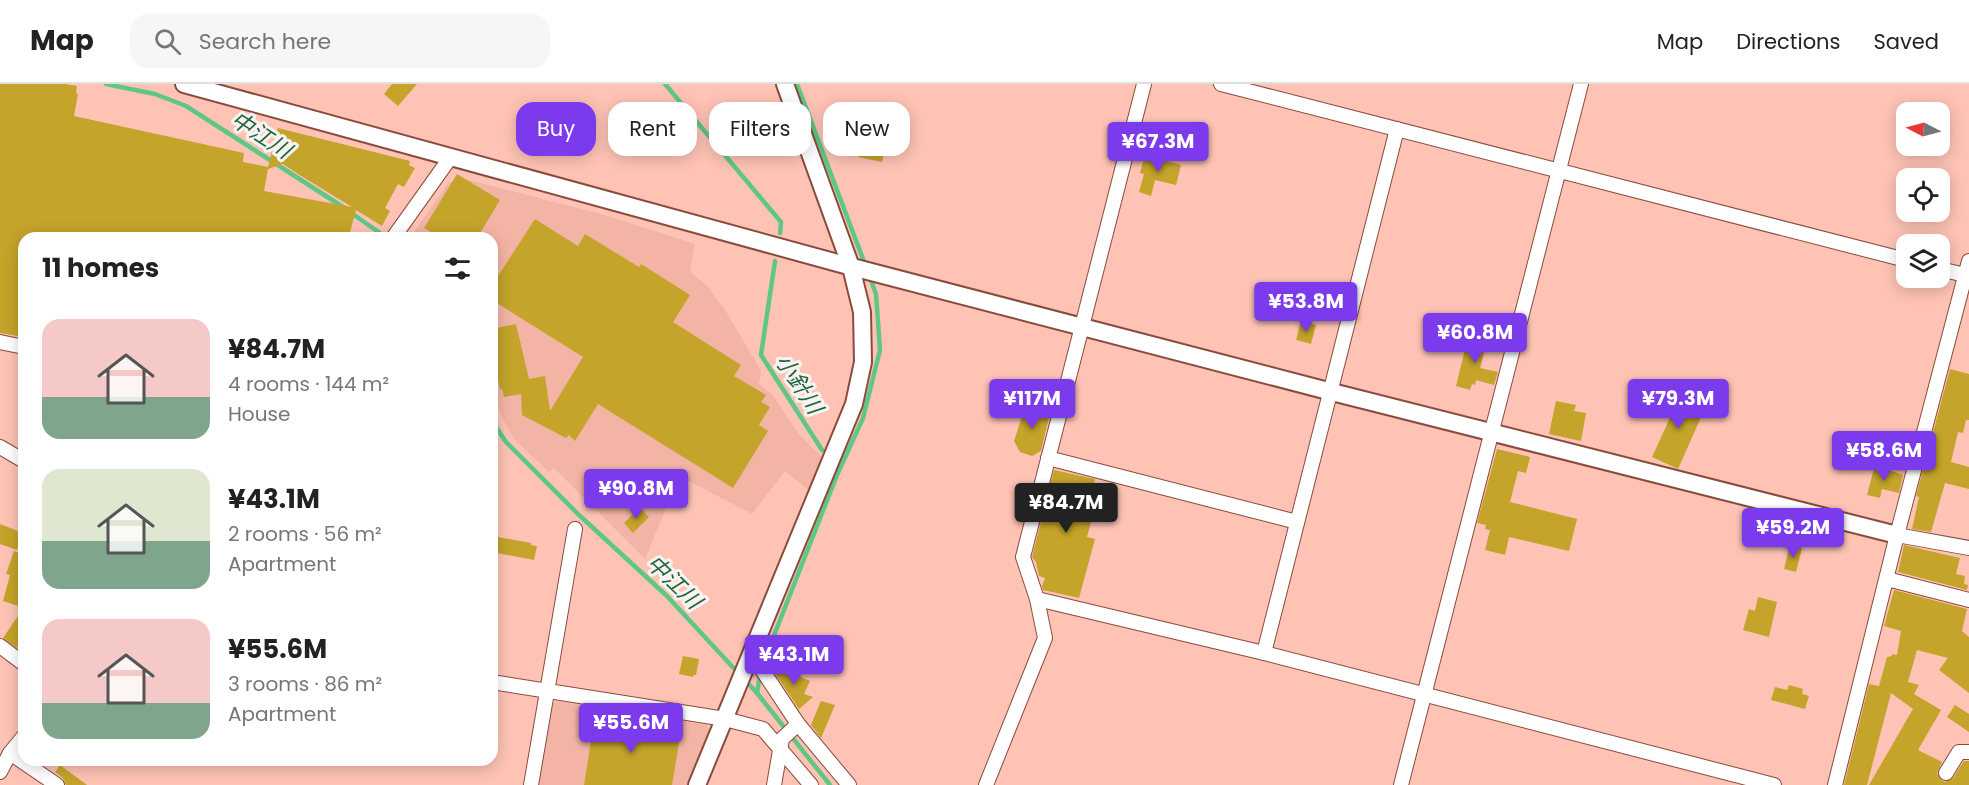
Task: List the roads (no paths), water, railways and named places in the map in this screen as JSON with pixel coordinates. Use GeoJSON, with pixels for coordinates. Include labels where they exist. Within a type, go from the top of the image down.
{"type":"FeatureCollection","features":[{"type":"Feature","properties":{"kind":"street"},"geometry":{"type":"LineString","coordinates":[[184,84],[854,268],[1897,535],[1969,548]]}},
{"type":"Feature","properties":{"kind":"street"},"geometry":{"type":"LineString","coordinates":[[697,785],[854,404],[862,362],[862,312],[854,268],[785,84]]}},
{"type":"Feature","properties":{"kind":"street"},"geometry":{"type":"LineString","coordinates":[[986,785],[1045,638],[1037,598],[1023,557],[1144,84]]}},
{"type":"Feature","properties":{"kind":"street"},"geometry":{"type":"LineString","coordinates":[[1221,84],[1896,257]]}},
{"type":"Feature","properties":{"kind":"street"},"geometry":{"type":"LineString","coordinates":[[1401,785],[1581,84]]}},
{"type":"Feature","properties":{"kind":"street"},"geometry":{"type":"LineString","coordinates":[[1264,653],[1398,129]]}},
{"type":"Feature","properties":{"kind":"street"},"geometry":{"type":"LineString","coordinates":[[398,232],[450,158]]}},
{"type":"Feature","properties":{"kind":"street"},"geometry":{"type":"LineString","coordinates":[[1835,785],[1897,535],[1967,276],[1969,261]]}},
{"type":"Feature","properties":{"kind":"street"},"geometry":{"type":"LineString","coordinates":[[1950,272],[1967,276]]}},
{"type":"Feature","properties":{"kind":"street"},"geometry":{"type":"LineString","coordinates":[[0,342],[18,346]]}},
{"type":"Feature","properties":{"kind":"street"},"geometry":{"type":"LineString","coordinates":[[0,447],[18,458]]}},
{"type":"Feature","properties":{"kind":"street"},"geometry":{"type":"LineString","coordinates":[[1048,458],[1298,522]]}},
{"type":"Feature","properties":{"kind":"street"},"geometry":{"type":"LineString","coordinates":[[531,785],[575,529]]}},
{"type":"Feature","properties":{"kind":"street"},"geometry":{"type":"LineString","coordinates":[[1887,579],[1969,600]]}},
{"type":"Feature","properties":{"kind":"street"},"geometry":{"type":"LineString","coordinates":[[1037,598],[1264,653],[1774,785]]}},
{"type":"Feature","properties":{"kind":"street"},"geometry":{"type":"LineString","coordinates":[[0,646],[18,660]]}},
{"type":"Feature","properties":{"kind":"street"},"geometry":{"type":"LineString","coordinates":[[749,657],[798,724],[849,785]]}},
{"type":"Feature","properties":{"kind":"street"},"geometry":{"type":"LineString","coordinates":[[498,683],[725,719],[763,729],[781,743],[811,785]]}},
{"type":"Feature","properties":{"kind":"street"},"geometry":{"type":"LineString","coordinates":[[774,785],[781,743],[798,724]]}},
{"type":"Feature","properties":{"kind":"street"},"geometry":{"type":"LineString","coordinates":[[0,772],[18,743]]}},
{"type":"Feature","properties":{"kind":"street"},"geometry":{"type":"LineString","coordinates":[[1946,773],[1959,752],[1969,752]]}},
{"type":"Feature","properties":{"kind":"street"},"geometry":{"type":"LineString","coordinates":[[10,753],[18,758]]}},
{"type":"Feature","properties":{"kind":"street"},"geometry":{"type":"LineString","coordinates":[[29,766],[57,785]]}},
{"type":"Feature","properties":{"kind":"waterway","name":"中江川"},"geometry":{"type":"LineString","coordinates":[[106,84],[155,94],[186,106],[343,207]]}},
{"type":"Feature","properties":{"kind":"waterway","name":"小針川"},"geometry":{"type":"LineString","coordinates":[[665,84],[781,222],[780,233]]}},
{"type":"Feature","properties":{"kind":"waterway"},"geometry":{"type":"LineString","coordinates":[[797,84],[866,267]]}},
{"type":"Feature","properties":{"kind":"waterway","name":"中江川"},"geometry":{"type":"LineString","coordinates":[[350,212],[378,232]]}},
{"type":"Feature","properties":{"kind":"waterway","name":"小針川"},"geometry":{"type":"LineString","coordinates":[[775,261],[761,355],[822,450]]}},
{"type":"Feature","properties":{"kind":"waterway","name":"小針川"},"geometry":{"type":"LineString","coordinates":[[762,666],[837,475],[863,418],[880,350],[876,294],[869,275]]}},
{"type":"Feature","properties":{"kind":"waterway","name":"中江川"},"geometry":{"type":"LineString","coordinates":[[498,430],[506,442],[579,515],[667,596],[739,674]]}},
{"type":"Feature","properties":{"kind":"waterway"},"geometry":{"type":"LineString","coordinates":[[757,693],[760,675]]}},
{"type":"Feature","properties":{"kind":"waterway","name":"中江川"},"geometry":{"type":"LineString","coordinates":[[745,680],[830,785]]}}]}
